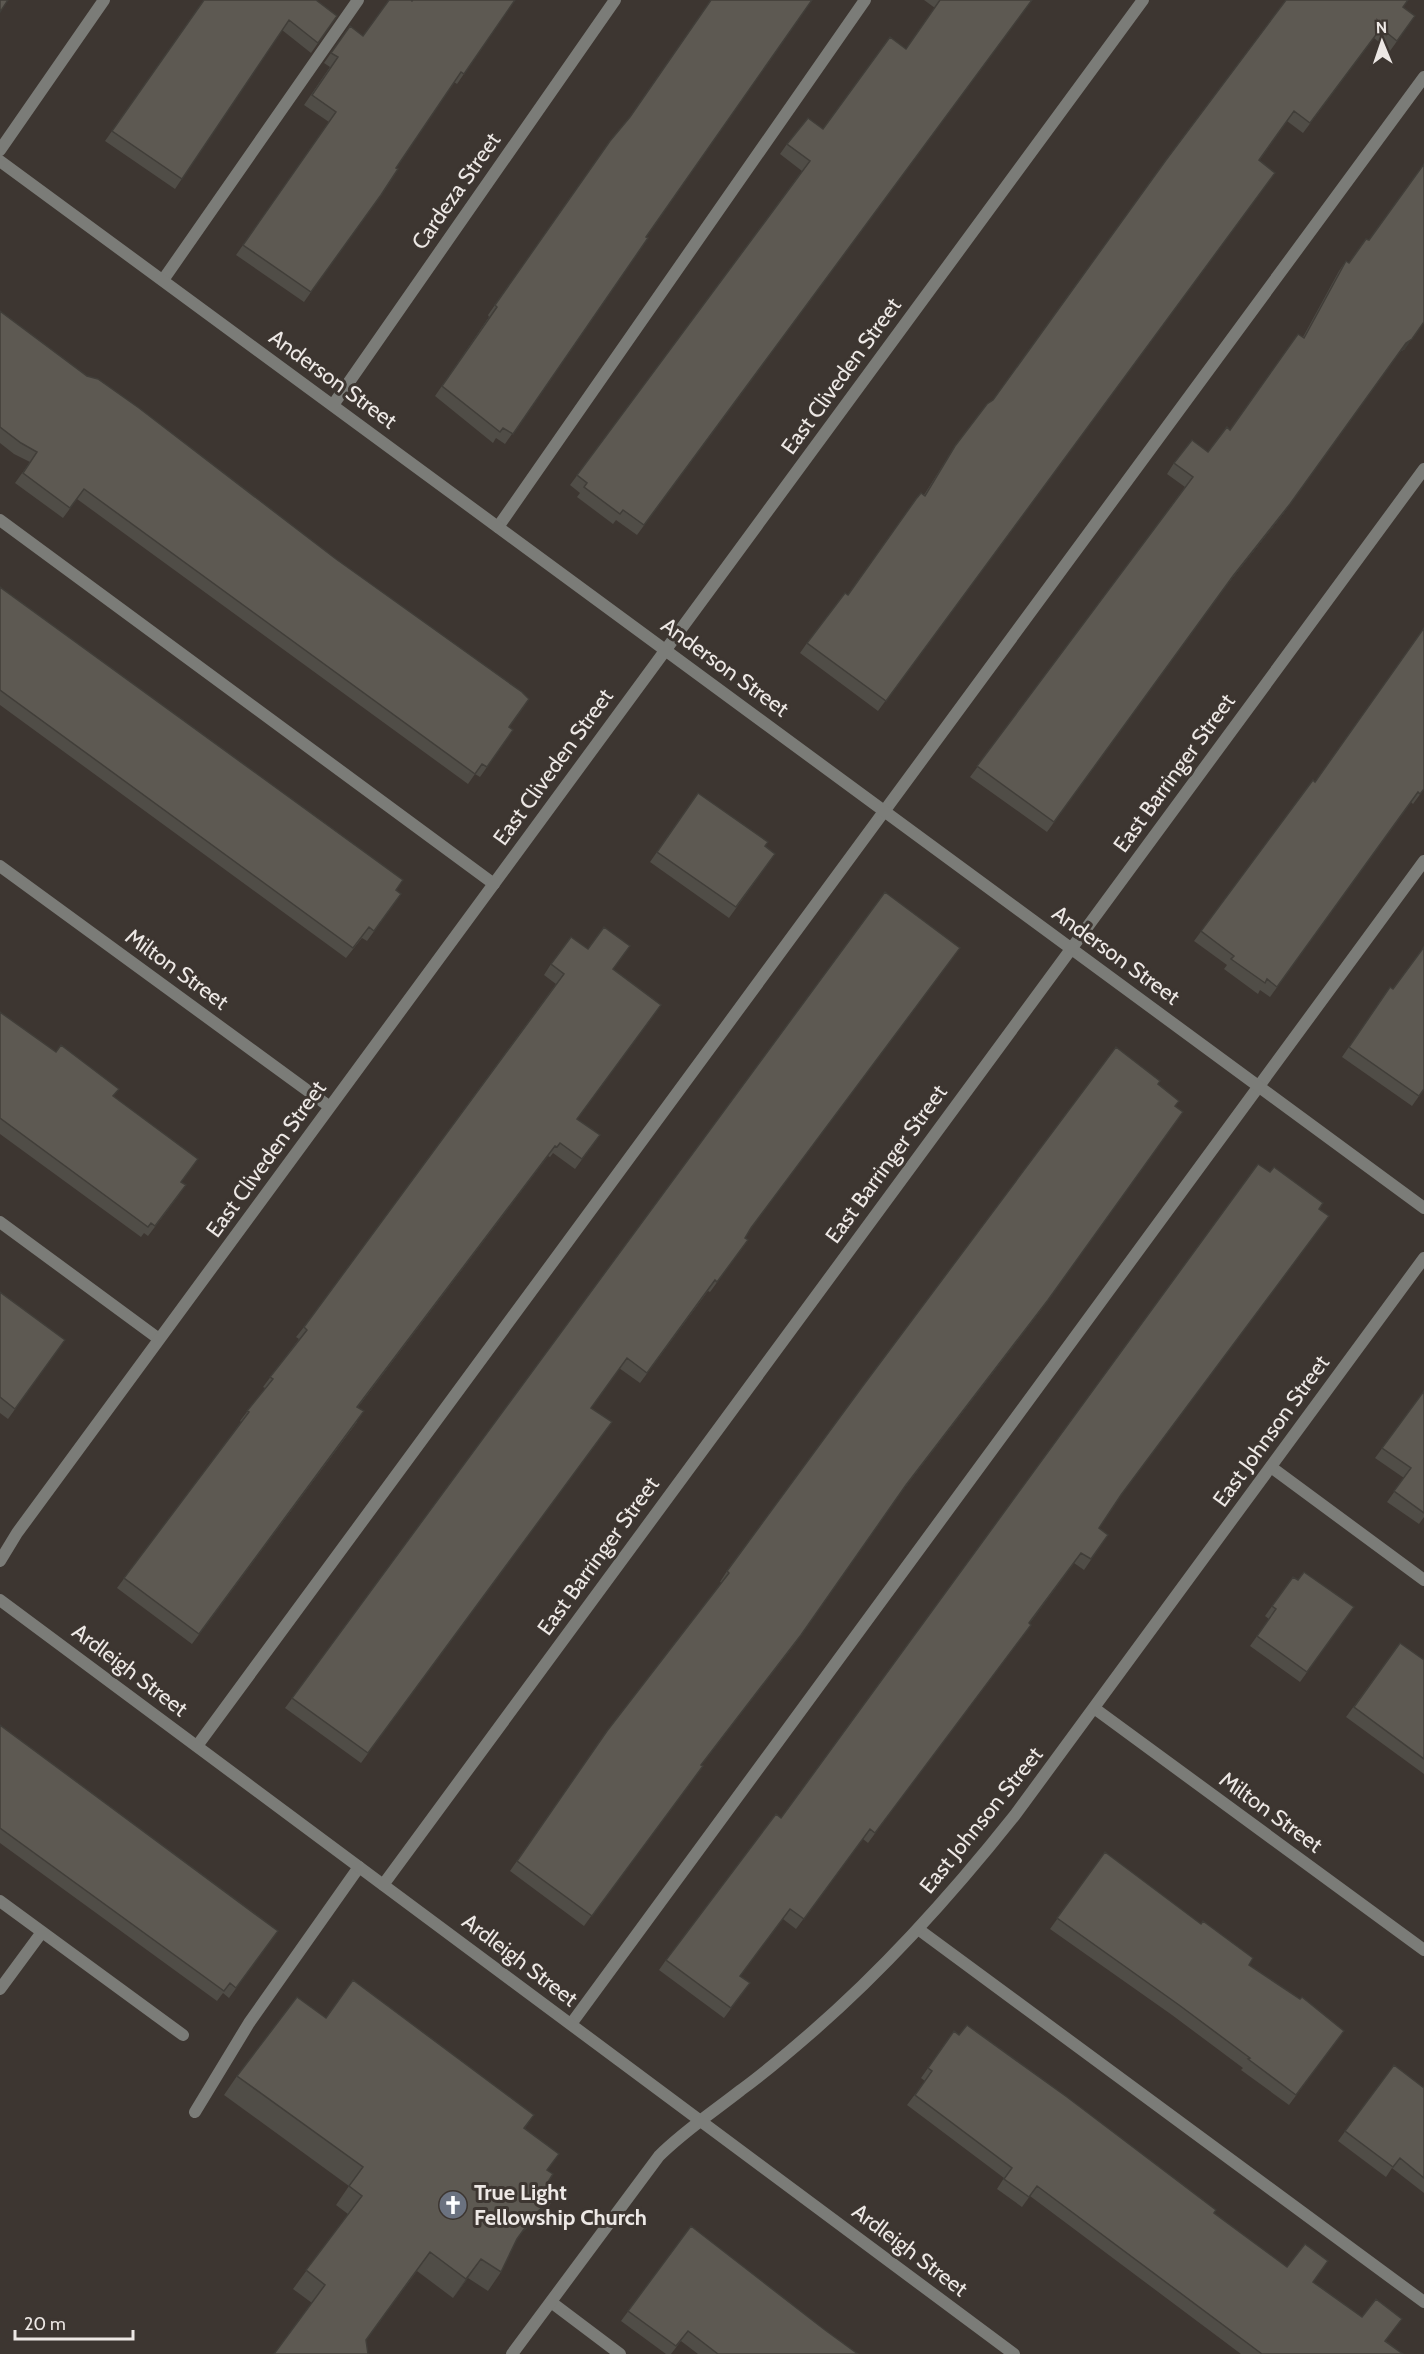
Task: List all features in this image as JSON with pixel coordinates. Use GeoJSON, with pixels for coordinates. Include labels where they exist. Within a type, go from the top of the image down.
{"type":"FeatureCollection","features":[{"type":"Feature","properties":{"kind":"street"},"geometry":{"type":"LineString","coordinates":[[0,150],[104,0]]}},
{"type":"Feature","properties":{"kind":"street"},"geometry":{"type":"LineString","coordinates":[[163,280],[358,0]]}},
{"type":"Feature","properties":{"kind":"street","name":"Cardeza Street"},"geometry":{"type":"LineString","coordinates":[[333,405],[615,0]]}},
{"type":"Feature","properties":{"kind":"street"},"geometry":{"type":"LineString","coordinates":[[498,527],[865,0]]}},
{"type":"Feature","properties":{"kind":"street","name":"East Cliveden Street"},"geometry":{"type":"LineString","coordinates":[[0,1561],[17,1533],[159,1339],[1143,0]]}},
{"type":"Feature","properties":{"kind":"street"},"geometry":{"type":"LineString","coordinates":[[197,1746],[1424,77]]}},
{"type":"Feature","properties":{"kind":"street","name":"Anderson Street"},"geometry":{"type":"LineString","coordinates":[[0,161],[1424,1208]]}},
{"type":"Feature","properties":{"kind":"street","name":"East Barringer Street"},"geometry":{"type":"LineString","coordinates":[[383,1885],[1424,469]]}},
{"type":"Feature","properties":{"kind":"street"},"geometry":{"type":"LineString","coordinates":[[0,520],[494,884]]}},
{"type":"Feature","properties":{"kind":"street"},"geometry":{"type":"LineString","coordinates":[[571,2024],[1424,861]]}},
{"type":"Feature","properties":{"kind":"street","name":"Milton Street"},"geometry":{"type":"LineString","coordinates":[[0,866],[330,1107]]}},
{"type":"Feature","properties":{"kind":"street"},"geometry":{"type":"LineString","coordinates":[[0,1222],[159,1339]]}},
{"type":"Feature","properties":{"kind":"street","name":"East Johnson Street"},"geometry":{"type":"LineString","coordinates":[[512,2354],[659,2156],[700,2120],[813,2032],[918,1929],[967,1876],[1015,1815],[1424,1258]]}},
{"type":"Feature","properties":{"kind":"street"},"geometry":{"type":"LineString","coordinates":[[1271,1467],[1424,1580]]}},
{"type":"Feature","properties":{"kind":"street","name":"Ardleigh Street"},"geometry":{"type":"LineString","coordinates":[[0,1600],[1014,2354]]}},
{"type":"Feature","properties":{"kind":"street","name":"Milton Street"},"geometry":{"type":"LineString","coordinates":[[1094,1708],[1424,1950]]}},
{"type":"Feature","properties":{"kind":"street"},"geometry":{"type":"LineString","coordinates":[[195,2112],[249,2023],[359,1867]]}},
{"type":"Feature","properties":{"kind":"street"},"geometry":{"type":"LineString","coordinates":[[0,1901],[183,2035]]}},
{"type":"Feature","properties":{"kind":"street"},"geometry":{"type":"LineString","coordinates":[[918,1929],[1424,2302]]}},
{"type":"Feature","properties":{"kind":"street"},"geometry":{"type":"LineString","coordinates":[[0,1989],[42,1932]]}},
{"type":"Feature","properties":{"kind":"street"},"geometry":{"type":"LineString","coordinates":[[551,2302],[620,2354]]}},
{"type":"Feature","properties":{"kind":"building"},"geometry":{"type":"Polygon","coordinates":[[[0,0],[8,0],[0,12],[0,0]]]}},
{"type":"Feature","properties":{"kind":"building"},"geometry":{"type":"Polygon","coordinates":[[[204,0],[316,0],[337,16],[318,43],[289,20],[182,179],[112,131],[204,0]]]}},
{"type":"Feature","properties":{"kind":"building"},"geometry":{"type":"Polygon","coordinates":[[[389,0],[515,0],[464,74],[461,72],[396,168],[398,169],[381,195],[311,292],[243,245],[336,112],[312,95],[338,57],[331,53],[350,26],[363,36],[389,0]]]}},
{"type":"Feature","properties":{"kind":"building"},"geometry":{"type":"Polygon","coordinates":[[[711,0],[812,0],[646,237],[648,238],[513,434],[503,428],[500,432],[442,386],[497,307],[495,305],[711,0]]]}},
{"type":"Feature","properties":{"kind":"building"},"geometry":{"type":"Polygon","coordinates":[[[940,0],[1032,0],[644,525],[623,510],[620,514],[584,487],[587,483],[577,475],[810,161],[787,144],[808,118],[823,129],[890,37],[906,49],[940,0]]]}},
{"type":"Feature","properties":{"kind":"building"},"geometry":{"type":"Polygon","coordinates":[[[1286,0],[1408,0],[1403,7],[1415,16],[1397,41],[1381,28],[1310,123],[1294,111],[1259,160],[1275,173],[886,701],[807,643],[845,593],[848,595],[916,499],[921,493],[925,496],[955,446],[987,404],[993,400],[1166,160],[1286,0]]]}},
{"type":"Feature","properties":{"kind":"building"},"geometry":{"type":"Polygon","coordinates":[[[1424,164],[1424,322],[1412,339],[1406,343],[1290,504],[1233,576],[1054,822],[977,766],[1193,477],[1174,463],[1192,440],[1208,452],[1227,427],[1230,430],[1298,334],[1304,338],[1346,261],[1349,263],[1366,239],[1369,240],[1424,164]]]}},
{"type":"Feature","properties":{"kind":"building"},"geometry":{"type":"Polygon","coordinates":[[[0,311],[87,376],[98,379],[139,408],[336,559],[522,692],[529,699],[509,727],[513,730],[487,767],[482,764],[475,774],[84,489],[70,508],[23,473],[37,452],[0,427],[0,311]]]}},
{"type":"Feature","properties":{"kind":"building"},"geometry":{"type":"Polygon","coordinates":[[[0,587],[403,880],[396,890],[401,894],[374,931],[369,927],[353,948],[0,690],[0,587]]]}},
{"type":"Feature","properties":{"kind":"building"},"geometry":{"type":"Polygon","coordinates":[[[1424,628],[1424,789],[1420,794],[1418,792],[1277,987],[1267,979],[1265,983],[1231,959],[1234,956],[1201,931],[1313,780],[1315,782],[1424,628]]]}},
{"type":"Feature","properties":{"kind":"building"},"geometry":{"type":"Polygon","coordinates":[[[698,793],[768,842],[765,846],[775,854],[736,907],[657,852],[698,793]]]}},
{"type":"Feature","properties":{"kind":"building"},"geometry":{"type":"Polygon","coordinates":[[[885,892],[960,948],[751,1228],[745,1238],[748,1240],[717,1282],[715,1280],[647,1373],[627,1358],[591,1408],[612,1422],[368,1753],[292,1698],[885,892]]]}},
{"type":"Feature","properties":{"kind":"building"},"geometry":{"type":"Polygon","coordinates":[[[604,927],[630,946],[613,969],[661,1005],[577,1119],[600,1135],[582,1159],[560,1143],[557,1147],[555,1146],[357,1407],[364,1411],[199,1634],[124,1578],[249,1412],[247,1411],[273,1379],[270,1377],[307,1330],[304,1327],[564,974],[551,964],[571,937],[588,949],[604,927]]]}},
{"type":"Feature","properties":{"kind":"building"},"geometry":{"type":"Polygon","coordinates":[[[1424,947],[1424,1089],[1419,1096],[1349,1047],[1390,987],[1393,989],[1424,947]]]}},
{"type":"Feature","properties":{"kind":"building"},"geometry":{"type":"Polygon","coordinates":[[[0,1012],[56,1052],[61,1045],[119,1089],[113,1096],[198,1159],[181,1182],[186,1185],[155,1226],[151,1223],[148,1227],[0,1118],[0,1012]]]}},
{"type":"Feature","properties":{"kind":"building"},"geometry":{"type":"Polygon","coordinates":[[[1116,1047],[1160,1081],[1158,1084],[1179,1101],[1175,1106],[1183,1112],[1048,1300],[906,1485],[801,1635],[701,1765],[703,1766],[592,1916],[517,1861],[607,1731],[729,1573],[727,1571],[862,1387],[1116,1047]]]}},
{"type":"Feature","properties":{"kind":"building"},"geometry":{"type":"Polygon","coordinates":[[[1258,1164],[1270,1172],[1274,1167],[1323,1203],[1319,1209],[1329,1216],[1121,1495],[1099,1528],[1108,1535],[1091,1559],[1081,1553],[1029,1623],[1031,1625],[875,1833],[870,1829],[804,1919],[790,1909],[740,1976],[750,1983],[731,2008],[666,1960],[776,1814],[781,1818],[1258,1164]]]}},
{"type":"Feature","properties":{"kind":"building"},"geometry":{"type":"Polygon","coordinates":[[[0,1292],[65,1340],[15,1409],[0,1397],[0,1292]]]}},
{"type":"Feature","properties":{"kind":"building"},"geometry":{"type":"Polygon","coordinates":[[[1424,1391],[1424,1513],[1394,1491],[1411,1468],[1382,1448],[1424,1391]]]}},
{"type":"Feature","properties":{"kind":"building"},"geometry":{"type":"Polygon","coordinates":[[[1304,1572],[1354,1607],[1307,1672],[1257,1636],[1276,1609],[1272,1606],[1293,1577],[1298,1580],[1304,1572]]]}},
{"type":"Feature","properties":{"kind":"building"},"geometry":{"type":"Polygon","coordinates":[[[1400,1643],[1424,1660],[1424,1759],[1354,1707],[1400,1643]]]}},
{"type":"Feature","properties":{"kind":"building"},"geometry":{"type":"Polygon","coordinates":[[[0,1725],[278,1931],[236,1988],[230,1983],[224,1991],[0,1828],[0,1725]]]}},
{"type":"Feature","properties":{"kind":"building"},"geometry":{"type":"Polygon","coordinates":[[[1105,1852],[1201,1924],[1203,1921],[1253,1958],[1249,1965],[1300,1999],[1302,1997],[1344,2031],[1296,2095],[1179,2005],[1057,1918],[1105,1852]]]}},
{"type":"Feature","properties":{"kind":"building"},"geometry":{"type":"Polygon","coordinates":[[[353,1980],[534,2115],[524,2128],[559,2154],[547,2170],[553,2174],[548,2182],[557,2194],[535,2214],[517,2239],[501,2272],[481,2259],[466,2279],[430,2252],[366,2340],[368,2354],[274,2354],[325,2285],[306,2270],[362,2196],[349,2186],[363,2167],[237,2076],[297,1997],[326,2018],[353,1980]]]}},
{"type":"Feature","properties":{"kind":"building"},"geometry":{"type":"Polygon","coordinates":[[[967,2025],[1067,2097],[1216,2210],[1214,2213],[1287,2267],[1305,2244],[1328,2261],[1313,2282],[1362,2317],[1376,2299],[1402,2319],[1385,2341],[1403,2354],[1262,2354],[1037,2186],[1029,2197],[1004,2179],[1012,2168],[915,2095],[932,2071],[928,2068],[954,2031],[959,2035],[967,2025]]]}},
{"type":"Feature","properties":{"kind":"building"},"geometry":{"type":"Polygon","coordinates":[[[1394,2065],[1424,2088],[1424,2178],[1400,2158],[1393,2167],[1345,2131],[1394,2065]]]}},
{"type":"Feature","properties":{"kind":"building"},"geometry":{"type":"Polygon","coordinates":[[[691,2226],[858,2354],[718,2354],[688,2331],[676,2346],[628,2311],[691,2226]]]}},
{"type":"Feature","properties":{"kind":"place","name":"True Light Fellowship Church"},"geometry":{"type":"Point","coordinates":[453,2205]}}]}
